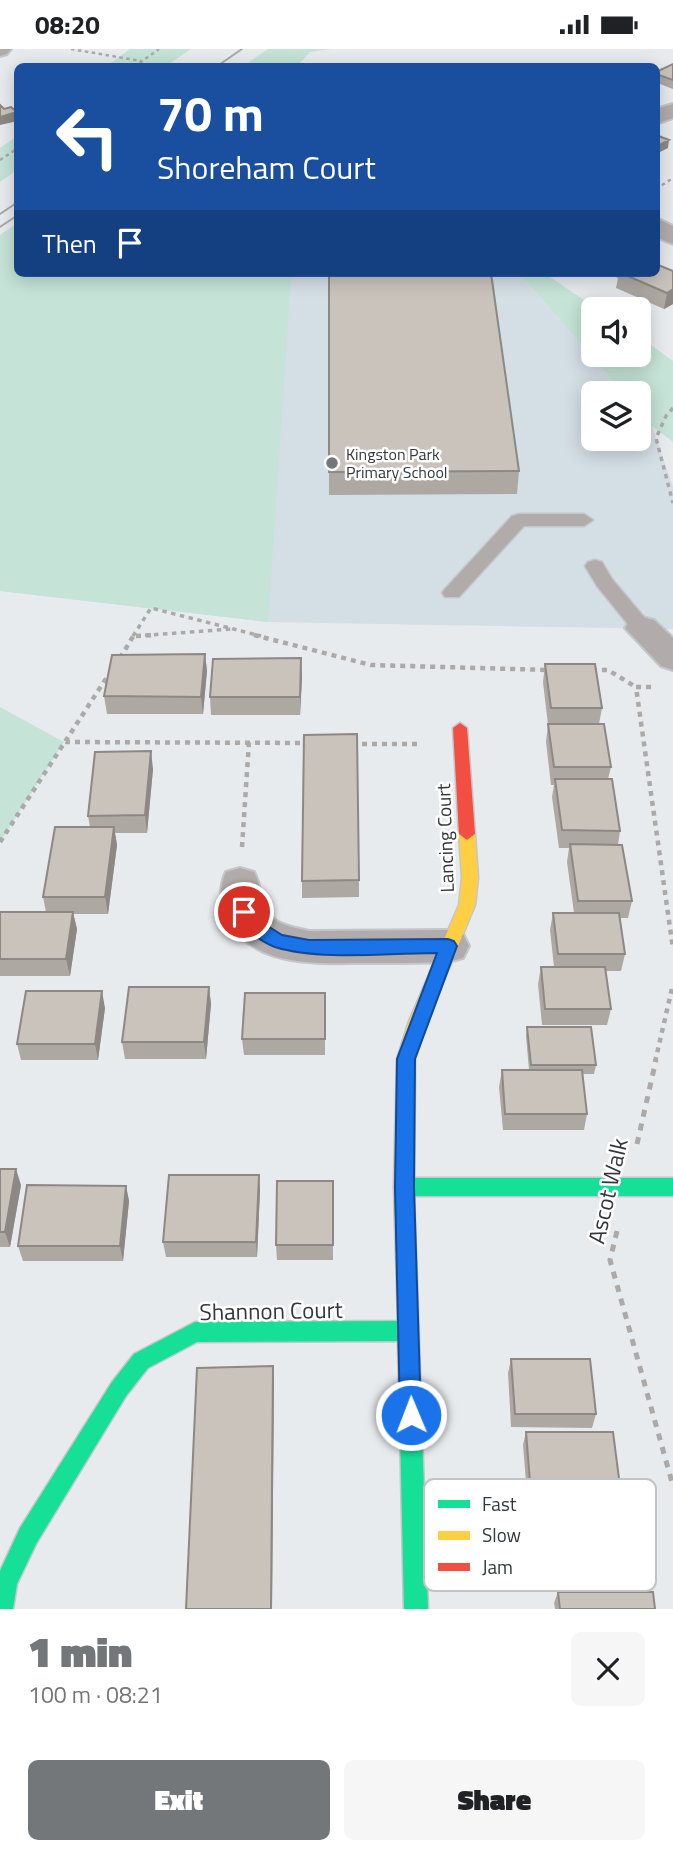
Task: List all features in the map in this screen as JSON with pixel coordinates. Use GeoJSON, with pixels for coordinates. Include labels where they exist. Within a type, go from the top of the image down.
{"type":"FeatureCollection","features":[{"type":"Feature","properties":{"kind":"street"},"geometry":{"type":"LineString","coordinates":[[642,628],[667,673]]}},
{"type":"Feature","properties":{"kind":"street","name":"Lancing Court"},"geometry":{"type":"LineString","coordinates":[[416,1609],[404,1187],[406,1059],[448,946],[467,905],[470,878],[460,727]]}},
{"type":"Feature","properties":{"kind":"street"},"geometry":{"type":"LineString","coordinates":[[240,883],[244,912],[257,928],[278,941],[309,947],[448,946]]}},
{"type":"Feature","properties":{"kind":"street"},"geometry":{"type":"LineString","coordinates":[[404,1187],[673,1187]]}},
{"type":"Feature","properties":{"kind":"street","name":"Shannon Court"},"geometry":{"type":"LineString","coordinates":[[1,1609],[5,1583],[28,1536],[119,1389],[141,1361],[195,1332],[408,1331]]}},
{"type":"Feature","properties":{"kind":"lane"},"geometry":{"type":"LineString","coordinates":[[452,593],[519,520],[584,520]]}},
{"type":"Feature","properties":{"kind":"lane"},"geometry":{"type":"LineString","coordinates":[[595,566],[604,582],[642,628]]}},
{"type":"Feature","properties":{"kind":"path"},"geometry":{"type":"LineString","coordinates":[[71,49],[141,61]]}},
{"type":"Feature","properties":{"kind":"path"},"geometry":{"type":"LineString","coordinates":[[139,63],[159,49]]}},
{"type":"Feature","properties":{"kind":"path"},"geometry":{"type":"LineString","coordinates":[[673,408],[656,437],[673,503]]}},
{"type":"Feature","properties":{"kind":"path"},"geometry":{"type":"LineString","coordinates":[[0,842],[151,608],[371,665],[558,670]]}},
{"type":"Feature","properties":{"kind":"path"},"geometry":{"type":"LineString","coordinates":[[135,636],[237,629]]}},
{"type":"Feature","properties":{"kind":"path"},"geometry":{"type":"LineString","coordinates":[[583,670],[608,670],[636,687]]}},
{"type":"Feature","properties":{"kind":"path"},"geometry":{"type":"LineString","coordinates":[[636,687],[667,673]]}},
{"type":"Feature","properties":{"kind":"path"},"geometry":{"type":"LineString","coordinates":[[636,687],[673,949]]}},
{"type":"Feature","properties":{"kind":"path"},"geometry":{"type":"LineString","coordinates":[[64,742],[315,743]]}},
{"type":"Feature","properties":{"kind":"path"},"geometry":{"type":"LineString","coordinates":[[240,883],[249,743]]}},
{"type":"Feature","properties":{"kind":"path"},"geometry":{"type":"LineString","coordinates":[[342,743],[462,745]]}},
{"type":"Feature","properties":{"kind":"path","name":"Ascot Walk"},"geometry":{"type":"LineString","coordinates":[[673,984],[610,1260],[673,1486]]}},
{"type":"Feature","properties":{"kind":"shaded area","name":"Kingston Park Primary School"},"geometry":{"type":"Polygon","coordinates":[[[0,267],[14,272],[14,277],[519,277],[527,282],[581,344],[581,367],[601,367],[613,381],[581,381],[581,451],[651,451],[652,426],[673,487],[673,629],[268,622],[0,591],[0,267]]]}},
{"type":"Feature","properties":{"kind":"green space"},"geometry":{"type":"Polygon","coordinates":[[[130,49],[191,49],[170,63],[111,63],[130,49]]]}},
{"type":"Feature","properties":{"kind":"green space"},"geometry":{"type":"Polygon","coordinates":[[[268,49],[331,49],[310,52],[300,63],[247,63],[268,49]]]}},
{"type":"Feature","properties":{"kind":"green space"},"geometry":{"type":"Polygon","coordinates":[[[14,138],[14,172],[0,182],[0,148],[14,138]]]}},
{"type":"Feature","properties":{"kind":"green space"},"geometry":{"type":"Polygon","coordinates":[[[14,225],[14,277],[291,277],[268,622],[0,591],[0,235],[14,225]]]}},
{"type":"Feature","properties":{"kind":"green space"},"geometry":{"type":"Polygon","coordinates":[[[519,277],[550,277],[581,298],[581,344],[527,282],[519,277]]]}},
{"type":"Feature","properties":{"kind":"green space"},"geometry":{"type":"Polygon","coordinates":[[[651,345],[673,361],[673,442],[651,425],[651,381],[613,381],[601,367],[651,367],[651,345]]]}},
{"type":"Feature","properties":{"kind":"green space"},"geometry":{"type":"Polygon","coordinates":[[[0,707],[64,742],[0,842],[0,707]]]}},
{"type":"Feature","properties":{"kind":"building"},"geometry":{"type":"Polygon","coordinates":[[[673,64],[673,80],[660,75],[660,70],[673,64]]]}},
{"type":"Feature","properties":{"kind":"building"},"geometry":{"type":"Polygon","coordinates":[[[0,105],[4,109],[11,107],[14,110],[14,113],[0,117],[0,105]]]}},
{"type":"Feature","properties":{"kind":"building"},"geometry":{"type":"Polygon","coordinates":[[[660,137],[669,140],[660,145],[660,137]]]}},
{"type":"Feature","properties":{"kind":"building"},"geometry":{"type":"Polygon","coordinates":[[[660,266],[673,271],[673,289],[667,293],[630,277],[660,277],[660,266]]]}},
{"type":"Feature","properties":{"kind":"building"},"geometry":{"type":"Polygon","coordinates":[[[329,277],[492,277],[519,471],[329,472],[329,277]]]}},
{"type":"Feature","properties":{"kind":"building"},"geometry":{"type":"Polygon","coordinates":[[[205,654],[201,697],[104,696],[112,655],[205,654]]]}},
{"type":"Feature","properties":{"kind":"building"},"geometry":{"type":"Polygon","coordinates":[[[301,658],[300,697],[210,697],[213,659],[301,658]]]}},
{"type":"Feature","properties":{"kind":"building"},"geometry":{"type":"Polygon","coordinates":[[[545,664],[595,664],[602,708],[551,708],[545,664]]]}},
{"type":"Feature","properties":{"kind":"building"},"geometry":{"type":"Polygon","coordinates":[[[548,724],[604,724],[611,767],[554,767],[548,724]]]}},
{"type":"Feature","properties":{"kind":"building"},"geometry":{"type":"Polygon","coordinates":[[[357,734],[359,880],[302,881],[304,735],[357,734]]]}},
{"type":"Feature","properties":{"kind":"building"},"geometry":{"type":"Polygon","coordinates":[[[151,751],[145,815],[88,816],[95,752],[151,751]]]}},
{"type":"Feature","properties":{"kind":"building"},"geometry":{"type":"Polygon","coordinates":[[[555,779],[612,779],[620,831],[562,830],[555,779]]]}},
{"type":"Feature","properties":{"kind":"building"},"geometry":{"type":"Polygon","coordinates":[[[55,827],[114,827],[105,897],[43,897],[55,827]]]}},
{"type":"Feature","properties":{"kind":"building"},"geometry":{"type":"Polygon","coordinates":[[[570,844],[622,845],[632,901],[578,901],[570,844]]]}},
{"type":"Feature","properties":{"kind":"building"},"geometry":{"type":"Polygon","coordinates":[[[0,912],[73,912],[66,959],[0,959],[0,912]]]}},
{"type":"Feature","properties":{"kind":"building"},"geometry":{"type":"Polygon","coordinates":[[[553,913],[619,913],[625,954],[558,954],[553,913]]]}},
{"type":"Feature","properties":{"kind":"building"},"geometry":{"type":"Polygon","coordinates":[[[541,967],[605,967],[611,1009],[545,1009],[541,967]]]}},
{"type":"Feature","properties":{"kind":"building"},"geometry":{"type":"Polygon","coordinates":[[[129,987],[209,987],[204,1042],[122,1042],[129,987]]]}},
{"type":"Feature","properties":{"kind":"building"},"geometry":{"type":"Polygon","coordinates":[[[26,991],[102,991],[95,1044],[17,1044],[26,991]]]}},
{"type":"Feature","properties":{"kind":"building"},"geometry":{"type":"Polygon","coordinates":[[[245,993],[325,993],[325,1039],[242,1039],[245,993]]]}},
{"type":"Feature","properties":{"kind":"building"},"geometry":{"type":"Polygon","coordinates":[[[527,1027],[591,1027],[596,1065],[531,1065],[527,1027]]]}},
{"type":"Feature","properties":{"kind":"building"},"geometry":{"type":"Polygon","coordinates":[[[502,1070],[582,1070],[587,1114],[505,1114],[502,1070]]]}},
{"type":"Feature","properties":{"kind":"building"},"geometry":{"type":"Polygon","coordinates":[[[0,1169],[16,1169],[5,1232],[0,1232],[0,1169]]]}},
{"type":"Feature","properties":{"kind":"building"},"geometry":{"type":"Polygon","coordinates":[[[169,1175],[259,1175],[256,1242],[163,1242],[169,1175]]]}},
{"type":"Feature","properties":{"kind":"building"},"geometry":{"type":"Polygon","coordinates":[[[277,1181],[333,1181],[333,1245],[276,1245],[277,1181]]]}},
{"type":"Feature","properties":{"kind":"building"},"geometry":{"type":"Polygon","coordinates":[[[27,1185],[126,1186],[120,1246],[18,1246],[27,1185]]]}},
{"type":"Feature","properties":{"kind":"building"},"geometry":{"type":"Polygon","coordinates":[[[511,1359],[590,1359],[596,1414],[515,1414],[511,1359]]]}},
{"type":"Feature","properties":{"kind":"building"},"geometry":{"type":"Polygon","coordinates":[[[273,1366],[271,1609],[186,1609],[197,1368],[273,1366]]]}},
{"type":"Feature","properties":{"kind":"building"},"geometry":{"type":"Polygon","coordinates":[[[526,1432],[613,1432],[619,1479],[530,1479],[526,1432]]]}},
{"type":"Feature","properties":{"kind":"building"},"geometry":{"type":"Polygon","coordinates":[[[558,1592],[653,1592],[655,1609],[560,1609],[558,1592]]]}},
{"type":"Feature","properties":{"kind":"tram line"},"geometry":{"type":"LineString","coordinates":[[222,63],[242,49]]}},
{"type":"Feature","properties":{"kind":"tram line"},"geometry":{"type":"LineString","coordinates":[[0,214],[14,205]]}},
{"type":"Feature","properties":{"kind":"tram line"},"geometry":{"type":"LineString","coordinates":[[0,227],[14,218]]}},
{"type":"Feature","properties":{"kind":"traffic: fast"},"geometry":{"type":"LineString","coordinates":[[416,1609],[404,1187],[673,1187]]}},
{"type":"Feature","properties":{"kind":"traffic: fast"},"geometry":{"type":"LineString","coordinates":[[1,1609],[6,1583],[28,1536],[119,1389],[141,1361],[195,1332],[409,1331]]}},
{"type":"Feature","properties":{"kind":"traffic: slow"},"geometry":{"type":"LineString","coordinates":[[404,1187],[406,1059],[418,1021],[467,905],[470,878],[467,834]]}},
{"type":"Feature","properties":{"kind":"traffic: jam"},"geometry":{"type":"LineString","coordinates":[[460,728],[467,834]]}},
{"type":"Feature","properties":{"kind":"place","name":"Kingston Park Primary School"},"geometry":{"type":"Point","coordinates":[332,463]}},
{"type":"Feature","properties":{"kind":"route"},"geometry":{"type":"LineString","coordinates":[[244,912],[257,928],[278,941],[309,947],[448,946],[406,1059],[404,1187],[411,1415]]}}]}
